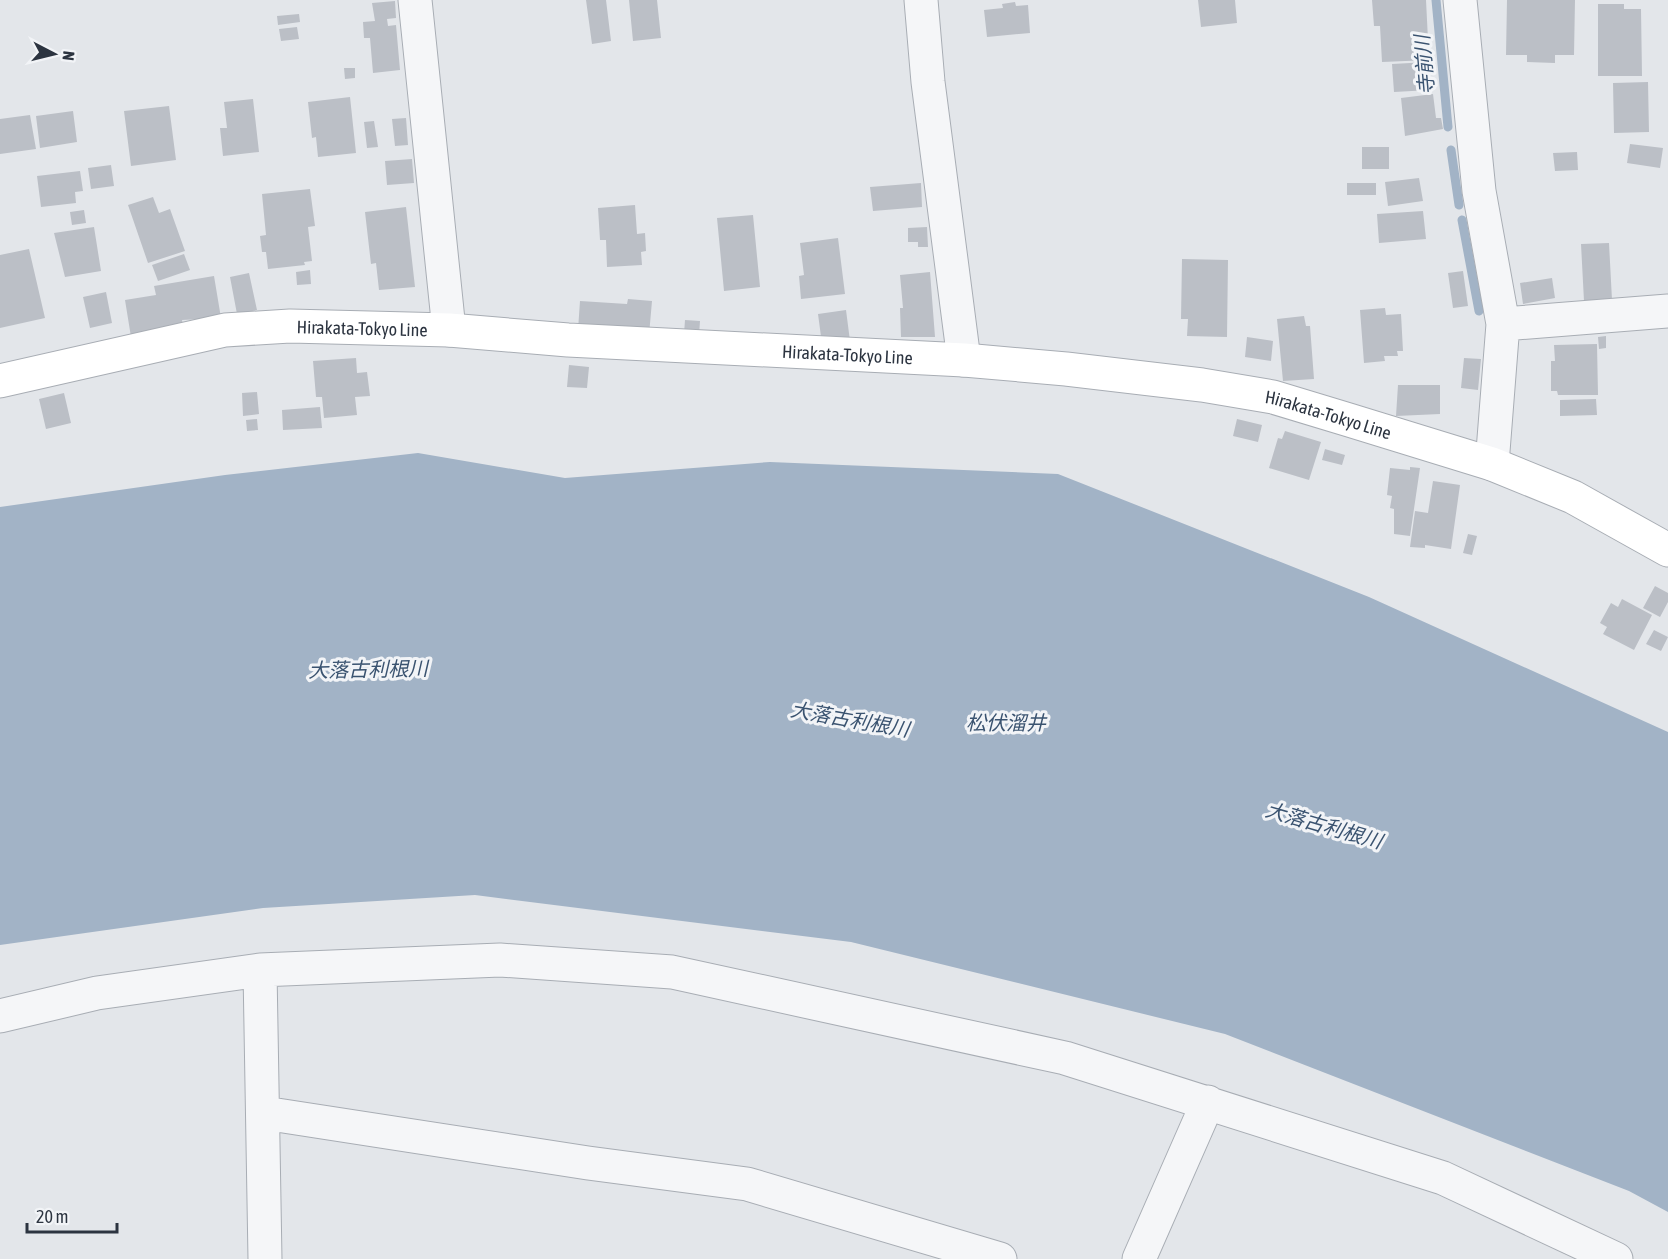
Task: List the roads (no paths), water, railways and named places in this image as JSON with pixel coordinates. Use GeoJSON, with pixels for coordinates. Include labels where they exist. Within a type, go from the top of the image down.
{"type":"FeatureCollection","features":[{"type":"Feature","properties":{"kind":"main road","name":"Hirakata-Tokyo Line"},"geometry":{"type":"LineString","coordinates":[[0,381],[225,330],[301,326],[449,330],[568,340],[964,360],[1202,385],[1273,397],[1492,464],[1573,497],[1668,550]]}},
{"type":"Feature","properties":{"kind":"street"},"geometry":{"type":"LineString","coordinates":[[415,0],[449,330]]}},
{"type":"Feature","properties":{"kind":"street"},"geometry":{"type":"LineString","coordinates":[[921,0],[928,82],[964,360]]}},
{"type":"Feature","properties":{"kind":"street"},"geometry":{"type":"LineString","coordinates":[[1460,0],[1479,190],[1503,324],[1492,464]]}},
{"type":"Feature","properties":{"kind":"street"},"geometry":{"type":"LineString","coordinates":[[1503,324],[1668,311]]}},
{"type":"Feature","properties":{"kind":"street"},"geometry":{"type":"LineString","coordinates":[[0,1016],[97,993],[260,970],[500,960],[672,972],[1065,1058],[1443,1178],[1616,1259]]}},
{"type":"Feature","properties":{"kind":"street"},"geometry":{"type":"LineString","coordinates":[[260,970],[265,1259]]}},
{"type":"Feature","properties":{"kind":"street"},"geometry":{"type":"LineString","coordinates":[[1139,1259],[1208,1102]]}},
{"type":"Feature","properties":{"kind":"street"},"geometry":{"type":"LineString","coordinates":[[264,1113],[588,1163],[747,1184],[1000,1259]]}},
{"type":"Feature","properties":{"kind":"water","name":"松伏溜井"},"geometry":{"type":"Polygon","coordinates":[[[418,453],[565,478],[770,462],[1058,474],[1369,597],[1668,732],[1668,1212],[1629,1191],[1225,1034],[851,942],[475,895],[263,908],[0,945],[0,507],[225,475],[418,453]]]}},
{"type":"Feature","properties":{"kind":"waterway","name":"寺前川"},"geometry":{"type":"LineString","coordinates":[[1436,0],[1448,127]]}},
{"type":"Feature","properties":{"kind":"waterway","name":"寺前川"},"geometry":{"type":"LineString","coordinates":[[1451,150],[1459,205]]}},
{"type":"Feature","properties":{"kind":"waterway","name":"寺前川"},"geometry":{"type":"LineString","coordinates":[[1462,220],[1479,311]]}},
{"type":"Feature","properties":{"kind":"water label","name":"大落古利根川"},"geometry":{"type":"Point","coordinates":[368,669]}},
{"type":"Feature","properties":{"kind":"water label","name":"大落古利根川"},"geometry":{"type":"Point","coordinates":[850,719]}},
{"type":"Feature","properties":{"kind":"water label","name":"大落古利根川"},"geometry":{"type":"Point","coordinates":[1324,825]}}]}
